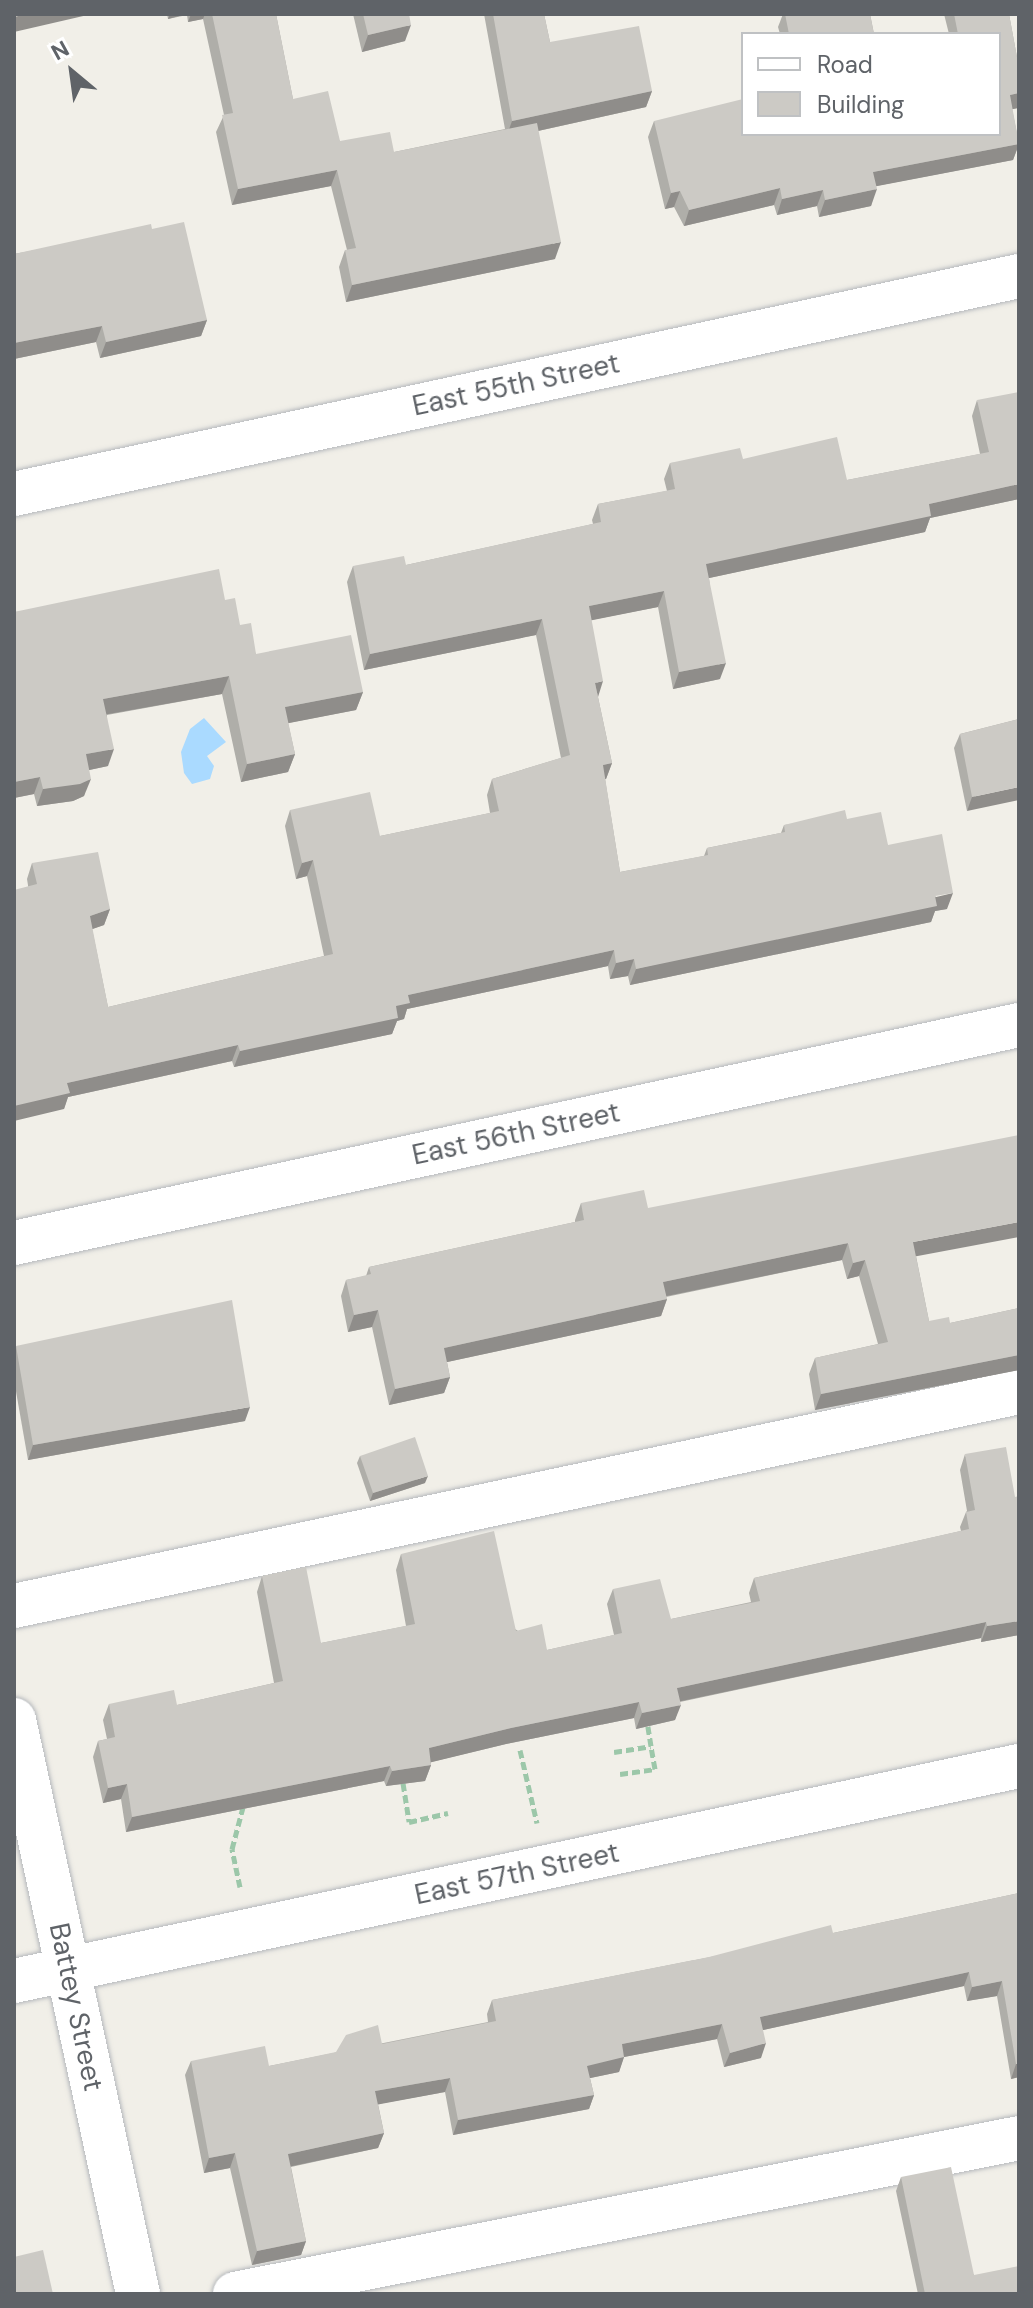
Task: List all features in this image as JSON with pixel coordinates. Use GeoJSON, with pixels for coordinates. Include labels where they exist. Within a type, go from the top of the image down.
{"type":"FeatureCollection","features":[{"type":"Feature","properties":{"kind":"street","name":"East 55th Street"},"geometry":{"type":"LineString","coordinates":[[14,494],[1019,276]]}},
{"type":"Feature","properties":{"kind":"street","name":"East 56th Street"},"geometry":{"type":"LineString","coordinates":[[14,1243],[1019,1025]]}},
{"type":"Feature","properties":{"kind":"street"},"geometry":{"type":"LineString","coordinates":[[14,1606],[1019,1392]]}},
{"type":"Feature","properties":{"kind":"street","name":"Battey Street"},"geometry":{"type":"LineString","coordinates":[[14,1720],[138,2294]]}},
{"type":"Feature","properties":{"kind":"street","name":"East 57th Street"},"geometry":{"type":"LineString","coordinates":[[14,1981],[1019,1766]]}},
{"type":"Feature","properties":{"kind":"street"},"geometry":{"type":"LineString","coordinates":[[235,2294],[1019,2138]]}},
{"type":"Feature","properties":{"kind":"path"},"geometry":{"type":"LineString","coordinates":[[620,1774],[655,1769],[648,1726]]}},
{"type":"Feature","properties":{"kind":"path"},"geometry":{"type":"LineString","coordinates":[[614,1752],[651,1746]]}},
{"type":"Feature","properties":{"kind":"path"},"geometry":{"type":"LineString","coordinates":[[520,1750],[547,1867]]}},
{"type":"Feature","properties":{"kind":"path"},"geometry":{"type":"LineString","coordinates":[[403,1783],[409,1822],[448,1813]]}},
{"type":"Feature","properties":{"kind":"path"},"geometry":{"type":"LineString","coordinates":[[243,1807],[232,1849],[249,1931]]}},
{"type":"Feature","properties":{"kind":"water"},"geometry":{"type":"Polygon","coordinates":[[[204,718],[226,742],[207,756],[214,766],[210,779],[192,784],[184,773],[181,752],[190,729],[204,718]]]}},
{"type":"Feature","properties":{"kind":"building"},"geometry":{"type":"Polygon","coordinates":[[[212,14],[276,14],[293,99],[328,91],[340,141],[390,132],[394,152],[537,123],[561,242],[352,285],[345,250],[356,248],[337,170],[238,189],[222,115],[233,113],[212,14]]]}},
{"type":"Feature","properties":{"kind":"building"},"geometry":{"type":"Polygon","coordinates":[[[363,14],[409,14],[411,25],[368,35],[363,14]]]}},
{"type":"Feature","properties":{"kind":"building"},"geometry":{"type":"Polygon","coordinates":[[[493,14],[544,14],[550,42],[639,26],[652,91],[512,121],[493,14]]]}},
{"type":"Feature","properties":{"kind":"building"},"geometry":{"type":"Polygon","coordinates":[[[785,14],[870,14],[874,32],[789,32],[785,14]]]}},
{"type":"Feature","properties":{"kind":"building"},"geometry":{"type":"Polygon","coordinates":[[[954,14],[1009,14],[1019,68],[1019,93],[1010,95],[1019,144],[873,172],[877,189],[825,200],[823,190],[782,199],[780,188],[689,210],[680,191],[671,193],[654,121],[741,99],[741,136],[1001,136],[1001,32],[958,32],[954,14]]]}},
{"type":"Feature","properties":{"kind":"building"},"geometry":{"type":"Polygon","coordinates":[[[184,222],[207,320],[106,342],[102,326],[14,343],[14,254],[151,224],[152,229],[184,222]]]}},
{"type":"Feature","properties":{"kind":"building"},"geometry":{"type":"Polygon","coordinates":[[[1019,392],[1019,484],[929,504],[931,516],[706,564],[726,663],[679,672],[664,591],[589,606],[603,681],[595,683],[612,763],[603,765],[620,872],[708,855],[707,848],[785,832],[784,825],[845,810],[847,819],[881,812],[888,845],[942,834],[953,893],[935,896],[937,906],[636,969],[634,959],[616,963],[614,950],[408,995],[410,1003],[396,1006],[398,1018],[240,1051],[238,1045],[67,1083],[70,1093],[14,1106],[14,890],[37,884],[32,863],[98,852],[110,909],[90,916],[108,1007],[333,954],[313,860],[302,863],[290,810],[370,792],[380,836],[499,811],[492,779],[570,755],[542,619],[370,654],[353,566],[404,556],[406,565],[601,522],[598,504],[675,489],[670,463],[740,448],[743,459],[837,437],[847,480],[989,452],[977,400],[1019,392]]]}},
{"type":"Feature","properties":{"kind":"building"},"geometry":{"type":"Polygon","coordinates":[[[219,569],[225,600],[235,598],[240,625],[251,623],[256,654],[351,635],[363,692],[285,707],[295,754],[247,764],[229,676],[103,699],[114,749],[86,754],[91,779],[80,784],[43,789],[40,777],[14,782],[14,612],[219,569]]]}},
{"type":"Feature","properties":{"kind":"building"},"geometry":{"type":"Polygon","coordinates":[[[1019,719],[1019,787],[972,797],[960,734],[1019,719]]]}},
{"type":"Feature","properties":{"kind":"building"},"geometry":{"type":"Polygon","coordinates":[[[1019,1135],[1019,1222],[913,1242],[929,1321],[949,1317],[950,1323],[1019,1308],[1019,1355],[821,1394],[815,1358],[888,1342],[865,1260],[853,1263],[848,1243],[663,1282],[667,1299],[444,1348],[450,1377],[395,1389],[378,1310],[354,1315],[346,1280],[371,1274],[369,1267],[584,1220],[581,1203],[644,1190],[648,1208],[1019,1135]]]}},
{"type":"Feature","properties":{"kind":"building"},"geometry":{"type":"Polygon","coordinates":[[[232,1300],[250,1407],[33,1445],[16,1346],[232,1300]]]}},
{"type":"Feature","properties":{"kind":"building"},"geometry":{"type":"Polygon","coordinates":[[[415,1437],[428,1476],[373,1493],[360,1456],[415,1437]]]}},
{"type":"Feature","properties":{"kind":"building"},"geometry":{"type":"Polygon","coordinates":[[[1006,1447],[1015,1497],[1019,1496],[1019,1621],[987,1626],[986,1622],[677,1688],[681,1705],[642,1713],[639,1702],[429,1748],[431,1765],[392,1771],[390,1766],[132,1817],[127,1784],[108,1788],[98,1741],[115,1737],[109,1704],[174,1690],[177,1705],[283,1681],[262,1576],[306,1567],[321,1643],[415,1624],[401,1554],[494,1531],[516,1631],[542,1624],[547,1650],[622,1633],[613,1589],[660,1579],[671,1619],[760,1601],[754,1578],[969,1529],[966,1512],[975,1510],[965,1454],[1006,1447]]]}},
{"type":"Feature","properties":{"kind":"building"},"geometry":{"type":"Polygon","coordinates":[[[1019,1893],[1019,2064],[1016,2064],[1002,1981],[972,1987],[969,1972],[760,2017],[766,2043],[730,2053],[722,2024],[622,2044],[624,2057],[587,2066],[594,2095],[458,2120],[450,2078],[375,2091],[384,2133],[288,2154],[306,2241],[257,2251],[235,2153],[209,2158],[191,2061],[265,2046],[269,2066],[336,2052],[346,2035],[378,2025],[382,2044],[496,2021],[492,2000],[709,1957],[831,1925],[833,1933],[1019,1893]]]}},
{"type":"Feature","properties":{"kind":"building"},"geometry":{"type":"Polygon","coordinates":[[[951,2167],[974,2275],[1019,2266],[1019,2294],[925,2294],[901,2177],[951,2167]]]}},
{"type":"Feature","properties":{"kind":"building"},"geometry":{"type":"Polygon","coordinates":[[[43,2250],[53,2294],[14,2294],[14,2257],[43,2250]]]}}]}
